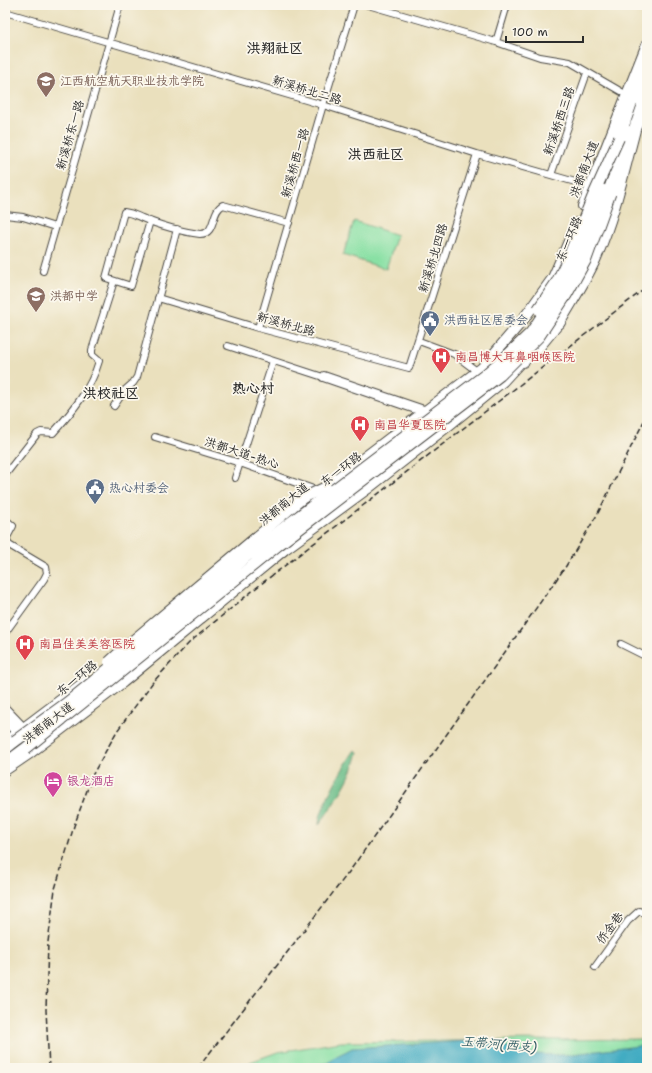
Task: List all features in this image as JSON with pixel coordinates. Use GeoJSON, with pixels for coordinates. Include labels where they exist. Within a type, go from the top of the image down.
{"type":"FeatureCollection","features":[{"type":"Feature","properties":{"kind":"highway","name":"东一环路"},"geometry":{"type":"LineString","coordinates":[[5,749],[67,703],[248,555],[484,376],[530,333],[558,292],[577,257],[602,190],[647,58]]}},
{"type":"Feature","properties":{"kind":"highway","name":"东一环路"},"geometry":{"type":"LineString","coordinates":[[5,764],[278,545],[500,375],[539,336],[586,259],[647,94]]}},
{"type":"Feature","properties":{"kind":"highway"},"geometry":{"type":"LineString","coordinates":[[559,323],[582,284],[603,240],[610,221],[636,124]]}},
{"type":"Feature","properties":{"kind":"main road","name":"洪都南大道"},"geometry":{"type":"LineString","coordinates":[[5,742],[120,656],[214,577],[323,489],[480,370],[522,321],[553,278],[591,187],[647,44]]}},
{"type":"Feature","properties":{"kind":"main road","name":"洪都南大道"},"geometry":{"type":"LineString","coordinates":[[5,770],[30,753],[123,682],[285,549],[367,489],[503,381],[534,347],[570,291],[587,249],[647,83]]}},
{"type":"Feature","properties":{"kind":"main road"},"geometry":{"type":"LineString","coordinates":[[480,370],[508,346],[538,309],[557,281],[619,138]]}},
{"type":"Feature","properties":{"kind":"main road"},"geometry":{"type":"LineString","coordinates":[[503,381],[540,346],[559,323]]}},
{"type":"Feature","properties":{"kind":"main road"},"geometry":{"type":"LineString","coordinates":[[67,703],[131,642],[297,503],[303,498],[323,489]]}},
{"type":"Feature","properties":{"kind":"street","name":"新溪桥东一路"},"geometry":{"type":"LineString","coordinates":[[43,271],[120,5]]}},
{"type":"Feature","properties":{"kind":"street","name":"新溪桥西一路"},"geometry":{"type":"LineString","coordinates":[[258,328],[323,105],[354,5]]}},
{"type":"Feature","properties":{"kind":"street"},"geometry":{"type":"LineString","coordinates":[[368,5],[496,42],[540,57],[570,62],[627,95]]}},
{"type":"Feature","properties":{"kind":"street"},"geometry":{"type":"LineString","coordinates":[[496,42],[507,5]]}},
{"type":"Feature","properties":{"kind":"street","name":"新溪桥北二路"},"geometry":{"type":"LineString","coordinates":[[5,12],[323,105],[477,154],[602,190]]}},
{"type":"Feature","properties":{"kind":"street","name":"新溪桥西三路"},"geometry":{"type":"LineString","coordinates":[[551,176],[587,73]]}},
{"type":"Feature","properties":{"kind":"street","name":"新溪桥北四路"},"geometry":{"type":"LineString","coordinates":[[409,368],[419,341],[477,154]]}},
{"type":"Feature","properties":{"kind":"street"},"geometry":{"type":"LineString","coordinates":[[150,221],[131,286],[106,278],[124,212],[134,213],[140,218],[194,234],[204,234],[210,230],[218,208],[223,205],[289,222]]}},
{"type":"Feature","properties":{"kind":"street"},"geometry":{"type":"LineString","coordinates":[[5,215],[23,217],[55,227]]}},
{"type":"Feature","properties":{"kind":"street"},"geometry":{"type":"LineString","coordinates":[[114,406],[124,391],[137,377],[177,229]]}},
{"type":"Feature","properties":{"kind":"street"},"geometry":{"type":"LineString","coordinates":[[6,472],[37,434],[41,432],[53,433],[79,401],[89,385],[99,361],[92,355],[92,350],[114,281]]}},
{"type":"Feature","properties":{"kind":"street","name":"新溪桥北路"},"geometry":{"type":"LineString","coordinates":[[158,298],[258,328],[409,368]]}},
{"type":"Feature","properties":{"kind":"street"},"geometry":{"type":"LineString","coordinates":[[419,341],[454,354],[480,370]]}},
{"type":"Feature","properties":{"kind":"street"},"geometry":{"type":"LineString","coordinates":[[228,346],[323,377],[324,375],[425,412]]}},
{"type":"Feature","properties":{"kind":"street"},"geometry":{"type":"LineString","coordinates":[[235,478],[273,361]]}},
{"type":"Feature","properties":{"kind":"street","name":"洪都大道-热心"},"geometry":{"type":"LineString","coordinates":[[155,437],[323,489]]}},
{"type":"Feature","properties":{"kind":"street"},"geometry":{"type":"LineString","coordinates":[[5,519],[13,526],[6,539],[9,545],[46,567],[47,573],[44,580],[5,632]]}},
{"type":"Feature","properties":{"kind":"street"},"geometry":{"type":"LineString","coordinates":[[621,644],[647,657]]}},
{"type":"Feature","properties":{"kind":"street"},"geometry":{"type":"LineString","coordinates":[[5,708],[20,730],[30,753]]}},
{"type":"Feature","properties":{"kind":"street"},"geometry":{"type":"LineString","coordinates":[[5,720],[40,745]]}},
{"type":"Feature","properties":{"kind":"street","name":"侨金巷"},"geometry":{"type":"LineString","coordinates":[[595,967],[628,921],[639,911],[647,914]]}},
{"type":"Feature","properties":{"kind":"green space"},"geometry":{"type":"Polygon","coordinates":[[[354,221],[397,235],[386,269],[343,255],[354,221]]]}},
{"type":"Feature","properties":{"kind":"green space"},"geometry":{"type":"Polygon","coordinates":[[[355,750],[358,752],[347,781],[319,825],[327,798],[355,750]]]}},
{"type":"Feature","properties":{"kind":"green space"},"geometry":{"type":"Polygon","coordinates":[[[647,1038],[647,1068],[243,1068],[250,1062],[278,1052],[341,1042],[647,1038]]]}},
{"type":"Feature","properties":{"kind":"water"},"geometry":{"type":"Polygon","coordinates":[[[468,1041],[492,1044],[531,1054],[564,1055],[647,1045],[647,1068],[422,1068],[410,1066],[398,1068],[302,1068],[328,1063],[336,1056],[352,1048],[468,1041]]]}},
{"type":"Feature","properties":{"kind":"railway"},"geometry":{"type":"LineString","coordinates":[[49,1068],[46,1010],[48,942],[55,889],[74,826],[93,774],[117,731],[153,682],[190,642],[261,584],[647,287]]}},
{"type":"Feature","properties":{"kind":"railway"},"geometry":{"type":"LineString","coordinates":[[198,1068],[349,872],[566,566],[597,515],[647,415]]}},
{"type":"Feature","properties":{"kind":"place","name":"江西航空航天职业技术学院"},"geometry":{"type":"Point","coordinates":[46,98]}},
{"type":"Feature","properties":{"kind":"place","name":"洪都中学"},"geometry":{"type":"Point","coordinates":[36,313]}},
{"type":"Feature","properties":{"kind":"place","name":"洪西社区居委会"},"geometry":{"type":"Point","coordinates":[430,337]}},
{"type":"Feature","properties":{"kind":"place","name":"南昌博大耳鼻咽喉医院"},"geometry":{"type":"Point","coordinates":[441,374]}},
{"type":"Feature","properties":{"kind":"place","name":"南昌华夏医院"},"geometry":{"type":"Point","coordinates":[360,442]}},
{"type":"Feature","properties":{"kind":"place","name":"热心村委会"},"geometry":{"type":"Point","coordinates":[95,505]}},
{"type":"Feature","properties":{"kind":"place","name":"南昌佳美美容医院"},"geometry":{"type":"Point","coordinates":[25,661]}},
{"type":"Feature","properties":{"kind":"place","name":"银龙酒店"},"geometry":{"type":"Point","coordinates":[53,798]}},
{"type":"Feature","properties":{"kind":"district","name":"洪翔社区"},"geometry":{"type":"Point","coordinates":[275,48]}},
{"type":"Feature","properties":{"kind":"district","name":"洪西社区"},"geometry":{"type":"Point","coordinates":[376,154]}},
{"type":"Feature","properties":{"kind":"district","name":"热心村"},"geometry":{"type":"Point","coordinates":[253,388]}},
{"type":"Feature","properties":{"kind":"district","name":"洪校社区"},"geometry":{"type":"Point","coordinates":[111,393]}},
{"type":"Feature","properties":{"kind":"water label","name":"玉带河(西支)"},"geometry":{"type":"Point","coordinates":[499,1044]}}]}
